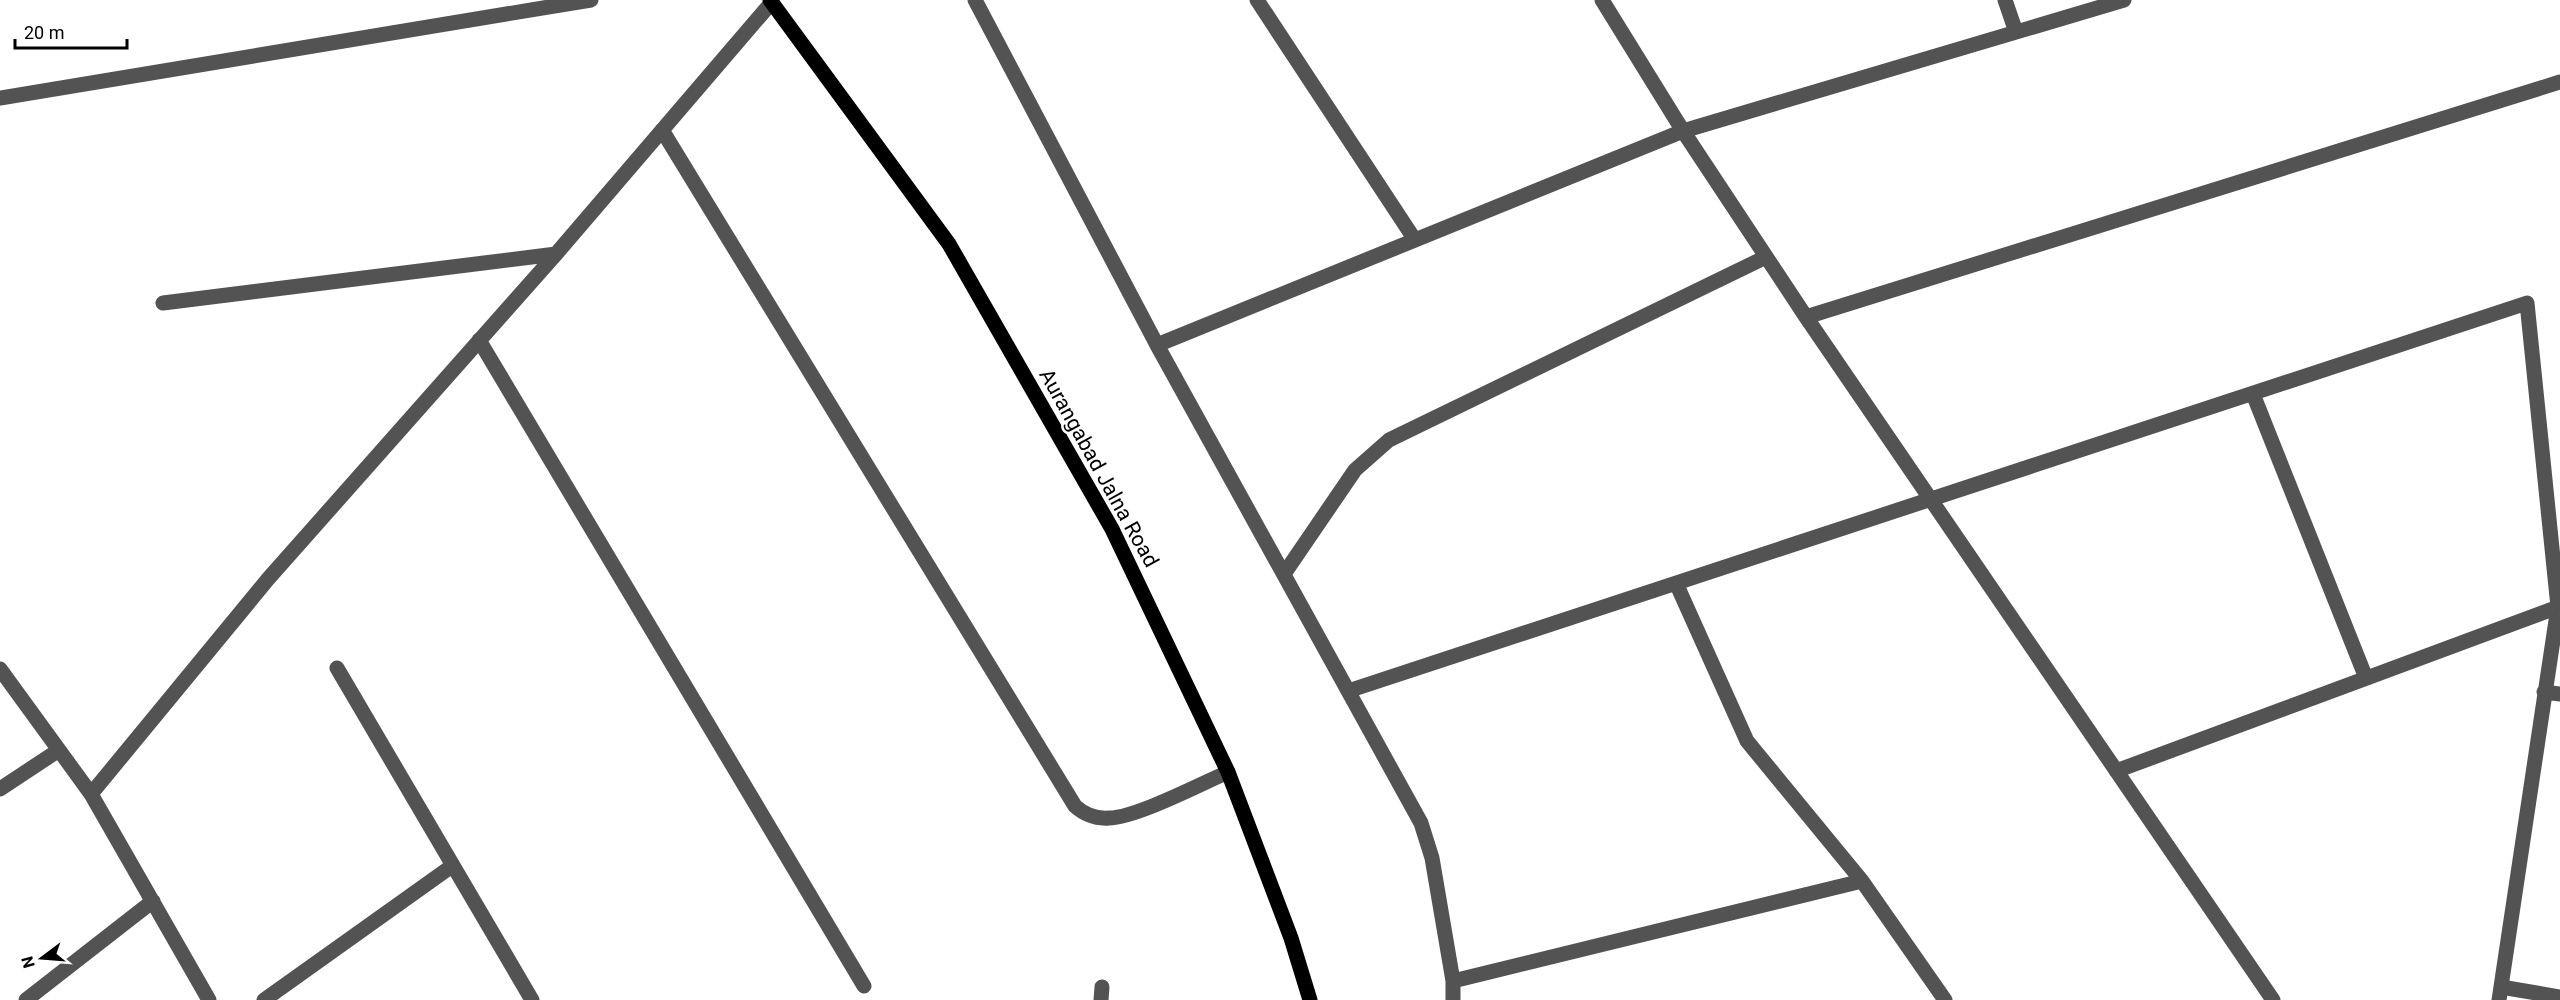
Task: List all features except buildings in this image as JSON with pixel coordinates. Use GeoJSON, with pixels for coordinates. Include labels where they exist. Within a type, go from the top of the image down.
{"type":"FeatureCollection","features":[{"type":"Feature","properties":{"kind":"main road","name":"Aurangabad Jalna Road"},"geometry":{"type":"LineString","coordinates":[[771,1],[949,244],[1112,529],[1228,772],[1291,938],[1310,1000]]}},
{"type":"Feature","properties":{"kind":"street"},"geometry":{"type":"LineString","coordinates":[[0,98],[591,0]]}},
{"type":"Feature","properties":{"kind":"street"},"geometry":{"type":"LineString","coordinates":[[975,0],[1157,345],[1421,823],[1432,858],[1454,981],[1453,1000]]}},
{"type":"Feature","properties":{"kind":"street"},"geometry":{"type":"LineString","coordinates":[[1257,0],[1415,240]]}},
{"type":"Feature","properties":{"kind":"street"},"geometry":{"type":"LineString","coordinates":[[1602,0],[1683,131],[1806,317],[2273,1000]]}},
{"type":"Feature","properties":{"kind":"street"},"geometry":{"type":"LineString","coordinates":[[2005,0],[2016,32]]}},
{"type":"Feature","properties":{"kind":"street"},"geometry":{"type":"LineString","coordinates":[[1157,345],[1683,131],[2124,0]]}},
{"type":"Feature","properties":{"kind":"street"},"geometry":{"type":"LineString","coordinates":[[91,794],[268,579],[556,254],[771,1]]}},
{"type":"Feature","properties":{"kind":"street"},"geometry":{"type":"LineString","coordinates":[[1806,317],[2560,82]]}},
{"type":"Feature","properties":{"kind":"street"},"geometry":{"type":"LineString","coordinates":[[662,130],[1075,806],[1095,817],[1124,817],[1228,772]]}},
{"type":"Feature","properties":{"kind":"street"},"geometry":{"type":"LineString","coordinates":[[164,303],[556,254]]}},
{"type":"Feature","properties":{"kind":"street"},"geometry":{"type":"LineString","coordinates":[[1284,574],[1355,470],[1389,440],[1766,257]]}},
{"type":"Feature","properties":{"kind":"street"},"geometry":{"type":"LineString","coordinates":[[1348,691],[2527,303],[2558,607],[2500,993],[2560,997]]}},
{"type":"Feature","properties":{"kind":"street"},"geometry":{"type":"LineString","coordinates":[[479,340],[864,986]]}},
{"type":"Feature","properties":{"kind":"street"},"geometry":{"type":"LineString","coordinates":[[2253,394],[2366,678]]}},
{"type":"Feature","properties":{"kind":"street"},"geometry":{"type":"LineString","coordinates":[[1676,583],[1747,741],[1862,881],[1945,1000]]}},
{"type":"Feature","properties":{"kind":"street"},"geometry":{"type":"LineString","coordinates":[[2116,771],[2558,607]]}},
{"type":"Feature","properties":{"kind":"street"},"geometry":{"type":"LineString","coordinates":[[337,668],[532,1000]]}},
{"type":"Feature","properties":{"kind":"street"},"geometry":{"type":"LineString","coordinates":[[0,669],[91,794],[209,1000]]}},
{"type":"Feature","properties":{"kind":"street"},"geometry":{"type":"LineString","coordinates":[[2544,692],[2560,694]]}},
{"type":"Feature","properties":{"kind":"street"},"geometry":{"type":"LineString","coordinates":[[0,789],[59,750]]}},
{"type":"Feature","properties":{"kind":"street"},"geometry":{"type":"LineString","coordinates":[[264,1000],[452,866]]}},
{"type":"Feature","properties":{"kind":"street"},"geometry":{"type":"LineString","coordinates":[[1454,981],[1862,881]]}},
{"type":"Feature","properties":{"kind":"street"},"geometry":{"type":"LineString","coordinates":[[26,1000],[153,901]]}}]}
